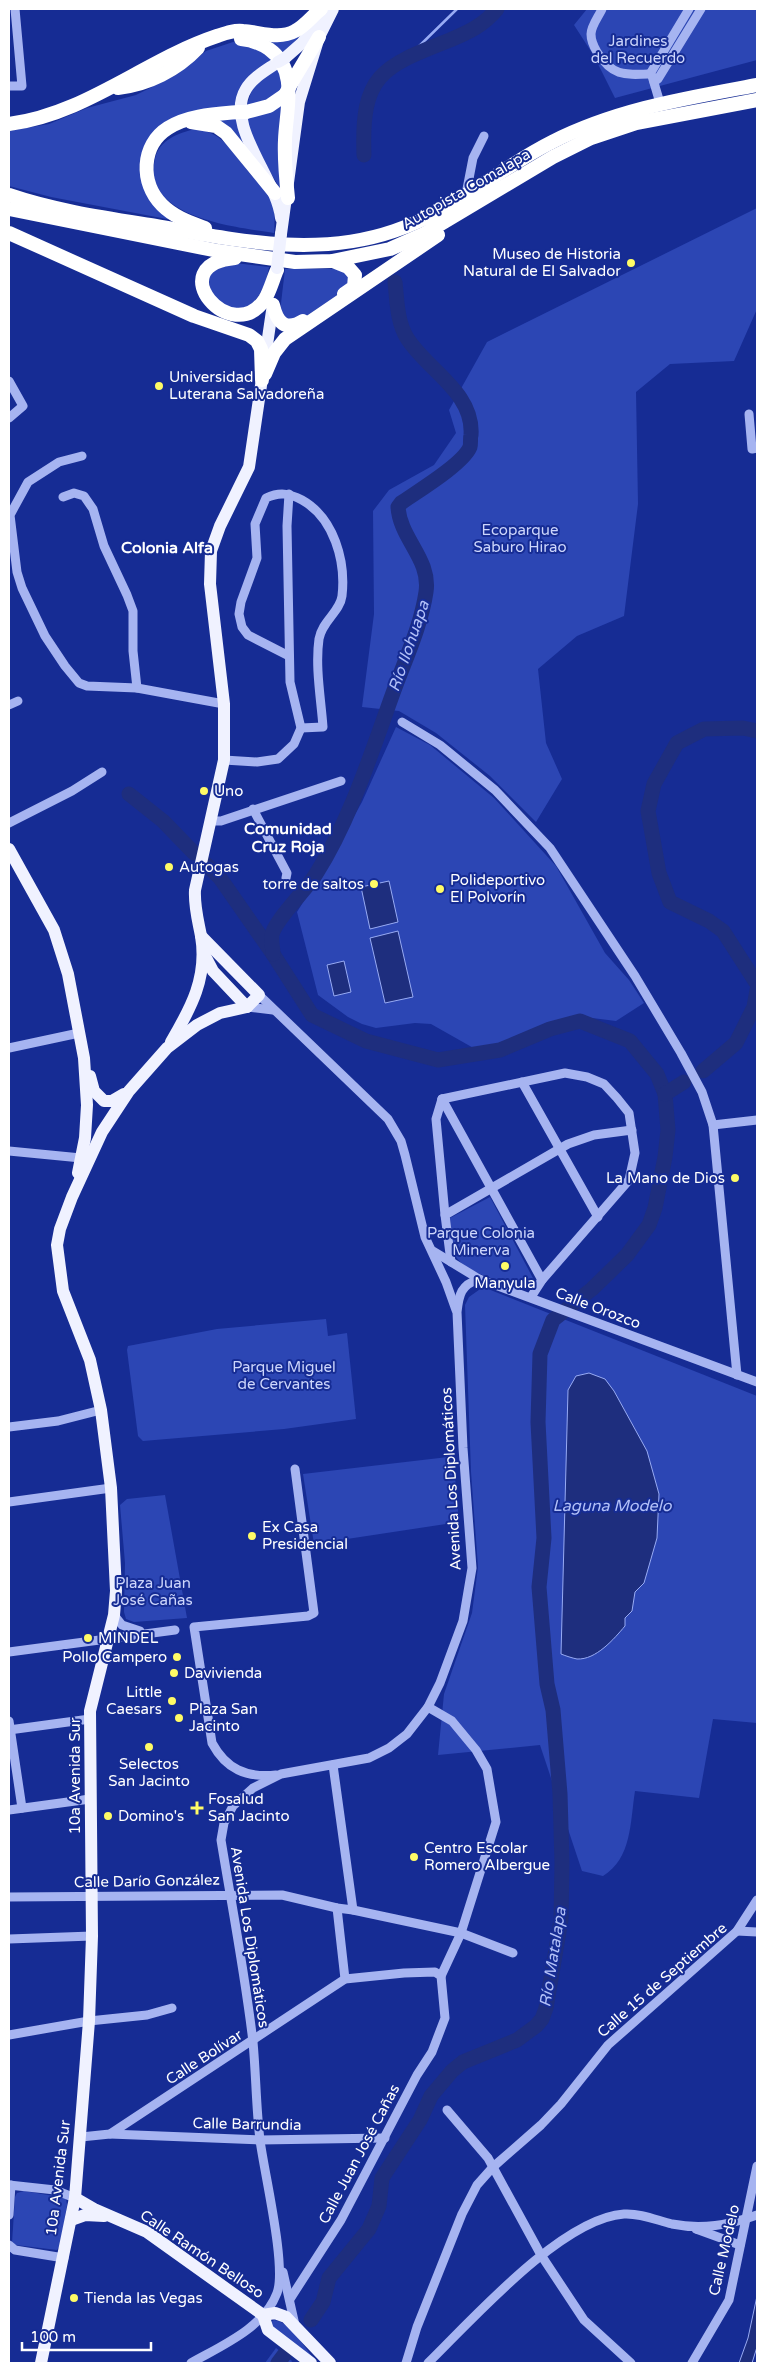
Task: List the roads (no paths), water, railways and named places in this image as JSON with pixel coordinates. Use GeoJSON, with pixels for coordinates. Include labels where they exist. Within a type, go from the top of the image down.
{"type":"FeatureCollection","features":[{"type":"Feature","properties":{"kind":"highway"},"geometry":{"type":"LineString","coordinates":[[9,124],[62,112],[128,79],[175,52],[228,32],[242,31],[279,36],[289,34],[302,26],[321,9]]}},
{"type":"Feature","properties":{"kind":"highway"},"geometry":{"type":"LineString","coordinates":[[256,243],[186,221],[167,209],[154,195],[146,175],[149,151],[154,140],[163,132],[183,122],[205,116],[242,112],[269,106],[285,94],[319,36]]}},
{"type":"Feature","properties":{"kind":"highway"},"geometry":{"type":"LineString","coordinates":[[128,79],[198,48],[233,38],[249,39],[274,52],[284,65],[289,95],[281,196]]}},
{"type":"Feature","properties":{"kind":"highway"},"geometry":{"type":"LineString","coordinates":[[109,89],[133,86],[146,82],[178,66],[198,48]]}},
{"type":"Feature","properties":{"kind":"highway","name":"Autopista Comalapa"},"geometry":{"type":"LineString","coordinates":[[9,195],[34,203],[72,211],[256,243],[313,246],[354,242],[410,225],[466,194],[551,142],[594,122],[660,103],[757,85]]}},
{"type":"Feature","properties":{"kind":"highway","name":"Autopista Comalapa"},"geometry":{"type":"LineString","coordinates":[[9,209],[257,257],[295,262],[332,261],[378,252],[410,241],[492,195],[570,147],[606,132],[636,123],[757,100]]}},
{"type":"Feature","properties":{"kind":"highway"},"geometry":{"type":"LineString","coordinates":[[183,122],[204,123],[216,126],[226,133],[281,196]]}},
{"type":"Feature","properties":{"kind":"highway"},"geometry":{"type":"LineString","coordinates":[[262,380],[274,353],[285,339],[373,281],[492,195]]}},
{"type":"Feature","properties":{"kind":"highway"},"geometry":{"type":"LineString","coordinates":[[9,233],[194,316],[249,334],[257,341],[261,349],[262,380]]}},
{"type":"Feature","properties":{"kind":"highway"},"geometry":{"type":"LineString","coordinates":[[257,257],[228,258],[210,265],[204,272],[203,283],[205,293],[210,302],[219,310],[239,314],[254,308],[265,298],[277,269]]}},
{"type":"Feature","properties":{"kind":"highway"},"geometry":{"type":"LineString","coordinates":[[272,305],[279,322],[291,326],[299,323],[351,290],[355,283],[355,275],[348,267],[332,261]]}},
{"type":"Feature","properties":{"kind":"main road"},"geometry":{"type":"LineString","coordinates":[[281,196],[247,139],[242,102],[249,86],[302,43],[327,9]]}},
{"type":"Feature","properties":{"kind":"main road"},"geometry":{"type":"LineString","coordinates":[[167,1048],[194,1001],[203,952],[194,905],[195,890],[212,821],[224,760],[224,704],[210,584],[211,551],[220,526],[249,467],[282,233],[281,196],[299,102],[317,48],[319,36],[334,9]]}},
{"type":"Feature","properties":{"kind":"main road","name":"10a Avenida Sur"},"geometry":{"type":"LineString","coordinates":[[9,848],[54,930],[68,974],[84,1058],[94,1091],[100,1099],[112,1101],[128,1091]]}},
{"type":"Feature","properties":{"kind":"main road"},"geometry":{"type":"LineString","coordinates":[[128,1091],[167,1048],[207,1019],[233,1009],[247,1007],[259,995],[201,936]]}},
{"type":"Feature","properties":{"kind":"main road"},"geometry":{"type":"LineString","coordinates":[[203,952],[213,971],[247,1007]]}},
{"type":"Feature","properties":{"kind":"main road","name":"10a Avenida Sur"},"geometry":{"type":"LineString","coordinates":[[72,1197],[88,1114],[84,1058]]}},
{"type":"Feature","properties":{"kind":"main road","name":"10a Avenida Sur"},"geometry":{"type":"LineString","coordinates":[[41,2363],[75,2198],[89,2021],[92,1936],[90,1719],[92,1702],[114,1615],[116,1567],[111,1488],[101,1410],[90,1360],[63,1291],[59,1270],[58,1244],[60,1229],[72,1197],[102,1132],[128,1091]]}},
{"type":"Feature","properties":{"kind":"main road","name":"Calle Ramón Belloso"},"geometry":{"type":"LineString","coordinates":[[75,2198],[147,2232],[263,2315],[268,2330],[311,2363]]}},
{"type":"Feature","properties":{"kind":"main road"},"geometry":{"type":"LineString","coordinates":[[71,2220],[92,2215],[116,2218]]}},
{"type":"Feature","properties":{"kind":"main road","name":"Calle Ramón Belloso"},"geometry":{"type":"LineString","coordinates":[[263,2315],[280,2314],[330,2363]]}},
{"type":"Feature","properties":{"kind":"street"},"geometry":{"type":"LineString","coordinates":[[9,86],[22,86],[15,9]]}},
{"type":"Feature","properties":{"kind":"street"},"geometry":{"type":"LineString","coordinates":[[602,9],[591,33],[594,48],[603,61],[612,70],[658,79],[700,9]]}},
{"type":"Feature","properties":{"kind":"street"},"geometry":{"type":"LineString","coordinates":[[660,103],[652,78],[691,9]]}},
{"type":"Feature","properties":{"kind":"street"},"geometry":{"type":"LineString","coordinates":[[466,194],[473,158],[484,136]]}},
{"type":"Feature","properties":{"kind":"street"},"geometry":{"type":"LineString","coordinates":[[9,381],[23,406],[9,418]]}},
{"type":"Feature","properties":{"kind":"street"},"geometry":{"type":"LineString","coordinates":[[749,414],[752,449],[757,448]]}},
{"type":"Feature","properties":{"kind":"street"},"geometry":{"type":"LineString","coordinates":[[82,456],[59,462],[28,482],[10,508],[12,542],[17,572],[22,588],[46,636],[65,666],[79,683],[87,686],[137,688],[224,704]]}},
{"type":"Feature","properties":{"kind":"street"},"geometry":{"type":"LineString","coordinates":[[289,656],[248,635],[242,627],[239,614],[241,602],[257,558],[255,524],[266,498],[276,493],[289,494],[316,508],[326,522],[341,558],[342,598],[334,613],[325,622],[319,638],[323,727],[301,728]]}},
{"type":"Feature","properties":{"kind":"street"},"geometry":{"type":"LineString","coordinates":[[63,497],[74,494],[84,496],[93,509],[104,546],[127,595],[133,612],[133,652],[137,688]]}},
{"type":"Feature","properties":{"kind":"street"},"geometry":{"type":"LineString","coordinates":[[224,760],[257,762],[278,758],[294,744],[301,728],[290,682],[287,526],[289,494]]}},
{"type":"Feature","properties":{"kind":"street"},"geometry":{"type":"LineString","coordinates":[[9,705],[18,701]]}},
{"type":"Feature","properties":{"kind":"street"},"geometry":{"type":"LineString","coordinates":[[402,722],[440,745],[495,790],[550,848],[650,1001],[702,1092],[713,1125],[737,1375]]}},
{"type":"Feature","properties":{"kind":"street"},"geometry":{"type":"LineString","coordinates":[[9,823],[72,791],[102,772]]}},
{"type":"Feature","properties":{"kind":"street"},"geometry":{"type":"LineString","coordinates":[[212,821],[221,821],[341,781]]}},
{"type":"Feature","properties":{"kind":"street"},"geometry":{"type":"LineString","coordinates":[[253,809],[287,873],[286,878]]}},
{"type":"Feature","properties":{"kind":"street","name":"Avenida Los Diplomáticos"},"geometry":{"type":"LineString","coordinates":[[259,995],[369,1098],[388,1119],[401,1140],[422,1225],[457,1312]]}},
{"type":"Feature","properties":{"kind":"street"},"geometry":{"type":"LineString","coordinates":[[247,1007],[273,1010]]}},
{"type":"Feature","properties":{"kind":"street"},"geometry":{"type":"LineString","coordinates":[[9,1048],[79,1034]]}},
{"type":"Feature","properties":{"kind":"street"},"geometry":{"type":"LineString","coordinates":[[442,1099],[565,1073],[604,1084],[629,1113],[635,1153],[629,1180],[542,1280],[531,1297]]}},
{"type":"Feature","properties":{"kind":"street"},"geometry":{"type":"LineString","coordinates":[[522,1082],[598,1217]]}},
{"type":"Feature","properties":{"kind":"street"},"geometry":{"type":"LineString","coordinates":[[442,1099],[542,1280]]}},
{"type":"Feature","properties":{"kind":"street"},"geometry":{"type":"LineString","coordinates":[[442,1099],[436,1118],[451,1262]]}},
{"type":"Feature","properties":{"kind":"street"},"geometry":{"type":"LineString","coordinates":[[713,1125],[757,1120]]}},
{"type":"Feature","properties":{"kind":"street"},"geometry":{"type":"LineString","coordinates":[[445,1215],[560,1150],[594,1135],[632,1130]]}},
{"type":"Feature","properties":{"kind":"street"},"geometry":{"type":"LineString","coordinates":[[9,1151],[81,1158]]}},
{"type":"Feature","properties":{"kind":"street","name":"Calle Orozco"},"geometry":{"type":"LineString","coordinates":[[433,1251],[479,1279],[757,1382]]}},
{"type":"Feature","properties":{"kind":"street","name":"Avenida Los Diplomáticos"},"geometry":{"type":"LineString","coordinates":[[263,2315],[279,2288],[277,2253],[260,2140],[253,2041],[222,1840],[224,1822],[233,1806],[253,1788],[281,1774],[369,1758],[389,1748],[407,1734],[428,1708],[440,1683],[463,1620],[472,1568],[463,1448],[457,1312],[458,1294],[469,1282],[479,1279]]}},
{"type":"Feature","properties":{"kind":"street"},"geometry":{"type":"LineString","coordinates":[[9,1427],[58,1421],[101,1410]]}},
{"type":"Feature","properties":{"kind":"street"},"geometry":{"type":"LineString","coordinates":[[281,1774],[259,1776],[242,1771],[224,1762],[219,1756],[212,1743],[194,1627],[312,1615],[315,1610],[295,1469]]}},
{"type":"Feature","properties":{"kind":"street"},"geometry":{"type":"LineString","coordinates":[[9,1502],[111,1488]]}},
{"type":"Feature","properties":{"kind":"street"},"geometry":{"type":"LineString","coordinates":[[114,1615],[122,1626],[148,1632]]}},
{"type":"Feature","properties":{"kind":"street"},"geometry":{"type":"LineString","coordinates":[[9,1652],[148,1632],[175,1630]]}},
{"type":"Feature","properties":{"kind":"street"},"geometry":{"type":"LineString","coordinates":[[428,1708],[452,1721],[476,1750],[487,1770],[496,1822],[461,1933],[441,1976]]}},
{"type":"Feature","properties":{"kind":"street"},"geometry":{"type":"LineString","coordinates":[[22,1808],[9,1727],[90,1719]]}},
{"type":"Feature","properties":{"kind":"street"},"geometry":{"type":"LineString","coordinates":[[333,1765],[353,1910]]}},
{"type":"Feature","properties":{"kind":"street"},"geometry":{"type":"LineString","coordinates":[[9,1810],[90,1800]]}},
{"type":"Feature","properties":{"kind":"street","name":"Calle Darío González"},"geometry":{"type":"LineString","coordinates":[[9,1897],[282,1895],[461,1933],[513,1953]]}},
{"type":"Feature","properties":{"kind":"street"},"geometry":{"type":"LineString","coordinates":[[737,1931],[757,1900]]}},
{"type":"Feature","properties":{"kind":"street"},"geometry":{"type":"LineString","coordinates":[[337,1908],[345,1979]]}},
{"type":"Feature","properties":{"kind":"street","name":"Calle 15 de Septiembre"},"geometry":{"type":"LineString","coordinates":[[406,2363],[417,2327],[462,2214],[477,2185],[493,2167],[542,2125],[562,2104],[608,2045],[737,1931],[757,1932]]}},
{"type":"Feature","properties":{"kind":"street"},"geometry":{"type":"LineString","coordinates":[[9,1939],[92,1936]]}},
{"type":"Feature","properties":{"kind":"street","name":"Calle Bolívar"},"geometry":{"type":"LineString","coordinates":[[80,2137],[110,2134],[345,1979],[435,1972],[441,1976]]}},
{"type":"Feature","properties":{"kind":"street","name":"Calle Juan José Cañas"},"geometry":{"type":"LineString","coordinates":[[290,2298],[341,2220],[417,2075],[432,2052],[445,2018],[441,1976]]}},
{"type":"Feature","properties":{"kind":"street"},"geometry":{"type":"LineString","coordinates":[[9,2035],[89,2021],[147,2015],[172,2008]]}},
{"type":"Feature","properties":{"kind":"street"},"geometry":{"type":"LineString","coordinates":[[448,2110],[488,2158],[541,2255],[584,2320],[631,2363]]}},
{"type":"Feature","properties":{"kind":"street","name":"Calle Barrundia"},"geometry":{"type":"LineString","coordinates":[[110,2134],[260,2140],[385,2138]]}},
{"type":"Feature","properties":{"kind":"street","name":"Calle Modelo"},"geometry":{"type":"LineString","coordinates":[[692,2363],[729,2300],[757,2166]]}},
{"type":"Feature","properties":{"kind":"street"},"geometry":{"type":"LineString","coordinates":[[9,2214],[10,2185]]}},
{"type":"Feature","properties":{"kind":"street","name":"Calle Ramón Belloso"},"geometry":{"type":"LineString","coordinates":[[10,2185],[55,2190],[75,2198]]}},
{"type":"Feature","properties":{"kind":"street"},"geometry":{"type":"LineString","coordinates":[[428,2363],[541,2255],[584,2227],[622,2214],[639,2215],[692,2227],[740,2246]]}},
{"type":"Feature","properties":{"kind":"street"},"geometry":{"type":"LineString","coordinates":[[692,2227],[721,2225],[757,2215]]}},
{"type":"Feature","properties":{"kind":"street"},"geometry":{"type":"LineString","coordinates":[[9,2245],[15,2250],[64,2258]]}},
{"type":"Feature","properties":{"kind":"street","name":"Avenida Los Diplomáticos"},"geometry":{"type":"LineString","coordinates":[[277,2253],[290,2298],[296,2328]]}},
{"type":"Feature","properties":{"kind":"street"},"geometry":{"type":"LineString","coordinates":[[191,2363],[236,2336],[263,2315]]}},
{"type":"Feature","properties":{"kind":"water"},"geometry":{"type":"Polygon","coordinates":[[[389,881],[398,922],[370,929],[361,887],[389,881]]]}},
{"type":"Feature","properties":{"kind":"water"},"geometry":{"type":"Polygon","coordinates":[[[398,931],[413,997],[385,1003],[370,938],[398,931]]]}},
{"type":"Feature","properties":{"kind":"water"},"geometry":{"type":"Polygon","coordinates":[[[344,961],[351,992],[334,996],[327,965],[344,961]]]}},
{"type":"Feature","properties":{"kind":"water","name":"Laguna Modelo"},"geometry":{"type":"Polygon","coordinates":[[[589,1373],[605,1379],[614,1391],[647,1451],[659,1494],[657,1538],[644,1583],[635,1592],[632,1611],[625,1618],[625,1626],[598,1652],[591,1656],[577,1659],[561,1654],[568,1390],[576,1376],[589,1373]]]}},
{"type":"Feature","properties":{"kind":"water"},"geometry":{"type":"Polygon","coordinates":[[[757,2296],[757,2347],[752,2363],[739,2363],[748,2338],[757,2296]]]}},
{"type":"Feature","properties":{"kind":"waterway"},"geometry":{"type":"LineString","coordinates":[[409,56],[457,9]]}},
{"type":"Feature","properties":{"kind":"waterway","name":"Río Ilohuapa"},"geometry":{"type":"LineString","coordinates":[[364,155],[366,107],[372,91],[380,78],[392,67],[407,58],[476,28],[497,9]]}},
{"type":"Feature","properties":{"kind":"waterway","name":"Río Ilohuapa"},"geometry":{"type":"LineString","coordinates":[[273,954],[272,935],[274,929],[316,874],[350,809],[412,643],[424,605],[426,592],[424,569],[404,529],[398,507],[450,469],[466,454],[470,446],[470,420],[465,406],[448,382],[416,350],[404,332],[398,311],[395,282]]}},
{"type":"Feature","properties":{"kind":"waterway"},"geometry":{"type":"LineString","coordinates":[[757,731],[743,728],[704,729],[677,743],[654,784],[648,811],[659,873],[670,902],[709,921],[723,931],[757,984]]}},
{"type":"Feature","properties":{"kind":"waterway"},"geometry":{"type":"LineString","coordinates":[[129,794],[163,821],[194,853]]}},
{"type":"Feature","properties":{"kind":"waterway"},"geometry":{"type":"LineString","coordinates":[[206,864],[220,878],[273,954],[312,1015],[366,1041],[438,1060],[500,1050],[550,1029],[580,1021],[630,1041],[657,1074],[665,1094],[668,1130],[655,1208],[649,1225],[627,1255],[592,1289],[553,1320],[540,1354],[538,1422],[544,1538],[539,1587],[547,1684],[553,1710],[560,1794],[562,1863],[561,1920],[546,2008],[542,2019],[536,2026],[517,2040],[463,2062],[452,2071],[431,2096],[420,2120],[382,2178],[379,2206],[369,2229],[329,2278],[323,2302],[311,2320]]}},
{"type":"Feature","properties":{"kind":"waterway"},"geometry":{"type":"LineString","coordinates":[[703,1071],[736,1043],[754,1007],[757,990]]}},
{"type":"Feature","properties":{"kind":"waterway"},"geometry":{"type":"LineString","coordinates":[[665,1094],[684,1082]]}},
{"type":"Feature","properties":{"kind":"waterway","name":"Río Matalapa"},"geometry":{"type":"LineString","coordinates":[[278,2363],[284,2355]]}},
{"type":"Feature","properties":{"kind":"place","name":"Museo de Historia Natural de El Salvador"},"geometry":{"type":"Point","coordinates":[631,263]}},
{"type":"Feature","properties":{"kind":"place","name":"Universidad Luterana Salvadoreña"},"geometry":{"type":"Point","coordinates":[159,386]}},
{"type":"Feature","properties":{"kind":"place","name":"Uno"},"geometry":{"type":"Point","coordinates":[204,791]}},
{"type":"Feature","properties":{"kind":"place","name":"Autogas"},"geometry":{"type":"Point","coordinates":[169,867]}},
{"type":"Feature","properties":{"kind":"place","name":"torre de saltos"},"geometry":{"type":"Point","coordinates":[374,884]}},
{"type":"Feature","properties":{"kind":"place","name":"Polideportivo El Polvorín"},"geometry":{"type":"Point","coordinates":[440,889]}},
{"type":"Feature","properties":{"kind":"place","name":"La Mano de Dios"},"geometry":{"type":"Point","coordinates":[735,1178]}},
{"type":"Feature","properties":{"kind":"place","name":"Manyula"},"geometry":{"type":"Point","coordinates":[505,1266]}},
{"type":"Feature","properties":{"kind":"place","name":"Ex Casa Presidencial"},"geometry":{"type":"Point","coordinates":[252,1536]}},
{"type":"Feature","properties":{"kind":"place","name":"MINDEL"},"geometry":{"type":"Point","coordinates":[88,1638]}},
{"type":"Feature","properties":{"kind":"place","name":"Pollo Campero"},"geometry":{"type":"Point","coordinates":[177,1657]}},
{"type":"Feature","properties":{"kind":"place","name":"Davivienda"},"geometry":{"type":"Point","coordinates":[174,1673]}},
{"type":"Feature","properties":{"kind":"place","name":"Little Caesars"},"geometry":{"type":"Point","coordinates":[172,1701]}},
{"type":"Feature","properties":{"kind":"place","name":"Plaza San Jacinto"},"geometry":{"type":"Point","coordinates":[179,1718]}},
{"type":"Feature","properties":{"kind":"place","name":"Selectos San Jacinto"},"geometry":{"type":"Point","coordinates":[149,1747]}},
{"type":"Feature","properties":{"kind":"place","name":"Fosalud San Jacinto"},"geometry":{"type":"Point","coordinates":[197,1808]}},
{"type":"Feature","properties":{"kind":"place","name":"Domino's"},"geometry":{"type":"Point","coordinates":[108,1816]}},
{"type":"Feature","properties":{"kind":"place","name":"Centro Escolar Romero Albergue"},"geometry":{"type":"Point","coordinates":[414,1857]}},
{"type":"Feature","properties":{"kind":"place","name":"Tienda las Vegas"},"geometry":{"type":"Point","coordinates":[74,2298]}},
{"type":"Feature","properties":{"kind":"district","name":"Colonia Alfa"},"geometry":{"type":"Point","coordinates":[167,547]}},
{"type":"Feature","properties":{"kind":"district","name":"Comunidad Cruz Roja"},"geometry":{"type":"Point","coordinates":[288,837]}},
{"type":"Feature","properties":{"kind":"park label","name":"Jardines del Recuerdo"},"geometry":{"type":"Point","coordinates":[638,50]}},
{"type":"Feature","properties":{"kind":"park label","name":"Ecoparque Saburo Hirao"},"geometry":{"type":"Point","coordinates":[520,538]}},
{"type":"Feature","properties":{"kind":"park label","name":"Parque Colonia Minerva"},"geometry":{"type":"Point","coordinates":[481,1242]}},
{"type":"Feature","properties":{"kind":"park label","name":"Parque Miguel de Cervantes"},"geometry":{"type":"Point","coordinates":[284,1376]}},
{"type":"Feature","properties":{"kind":"park label","name":"Plaza Juan José Cañas"},"geometry":{"type":"Point","coordinates":[153,1592]}}]}
